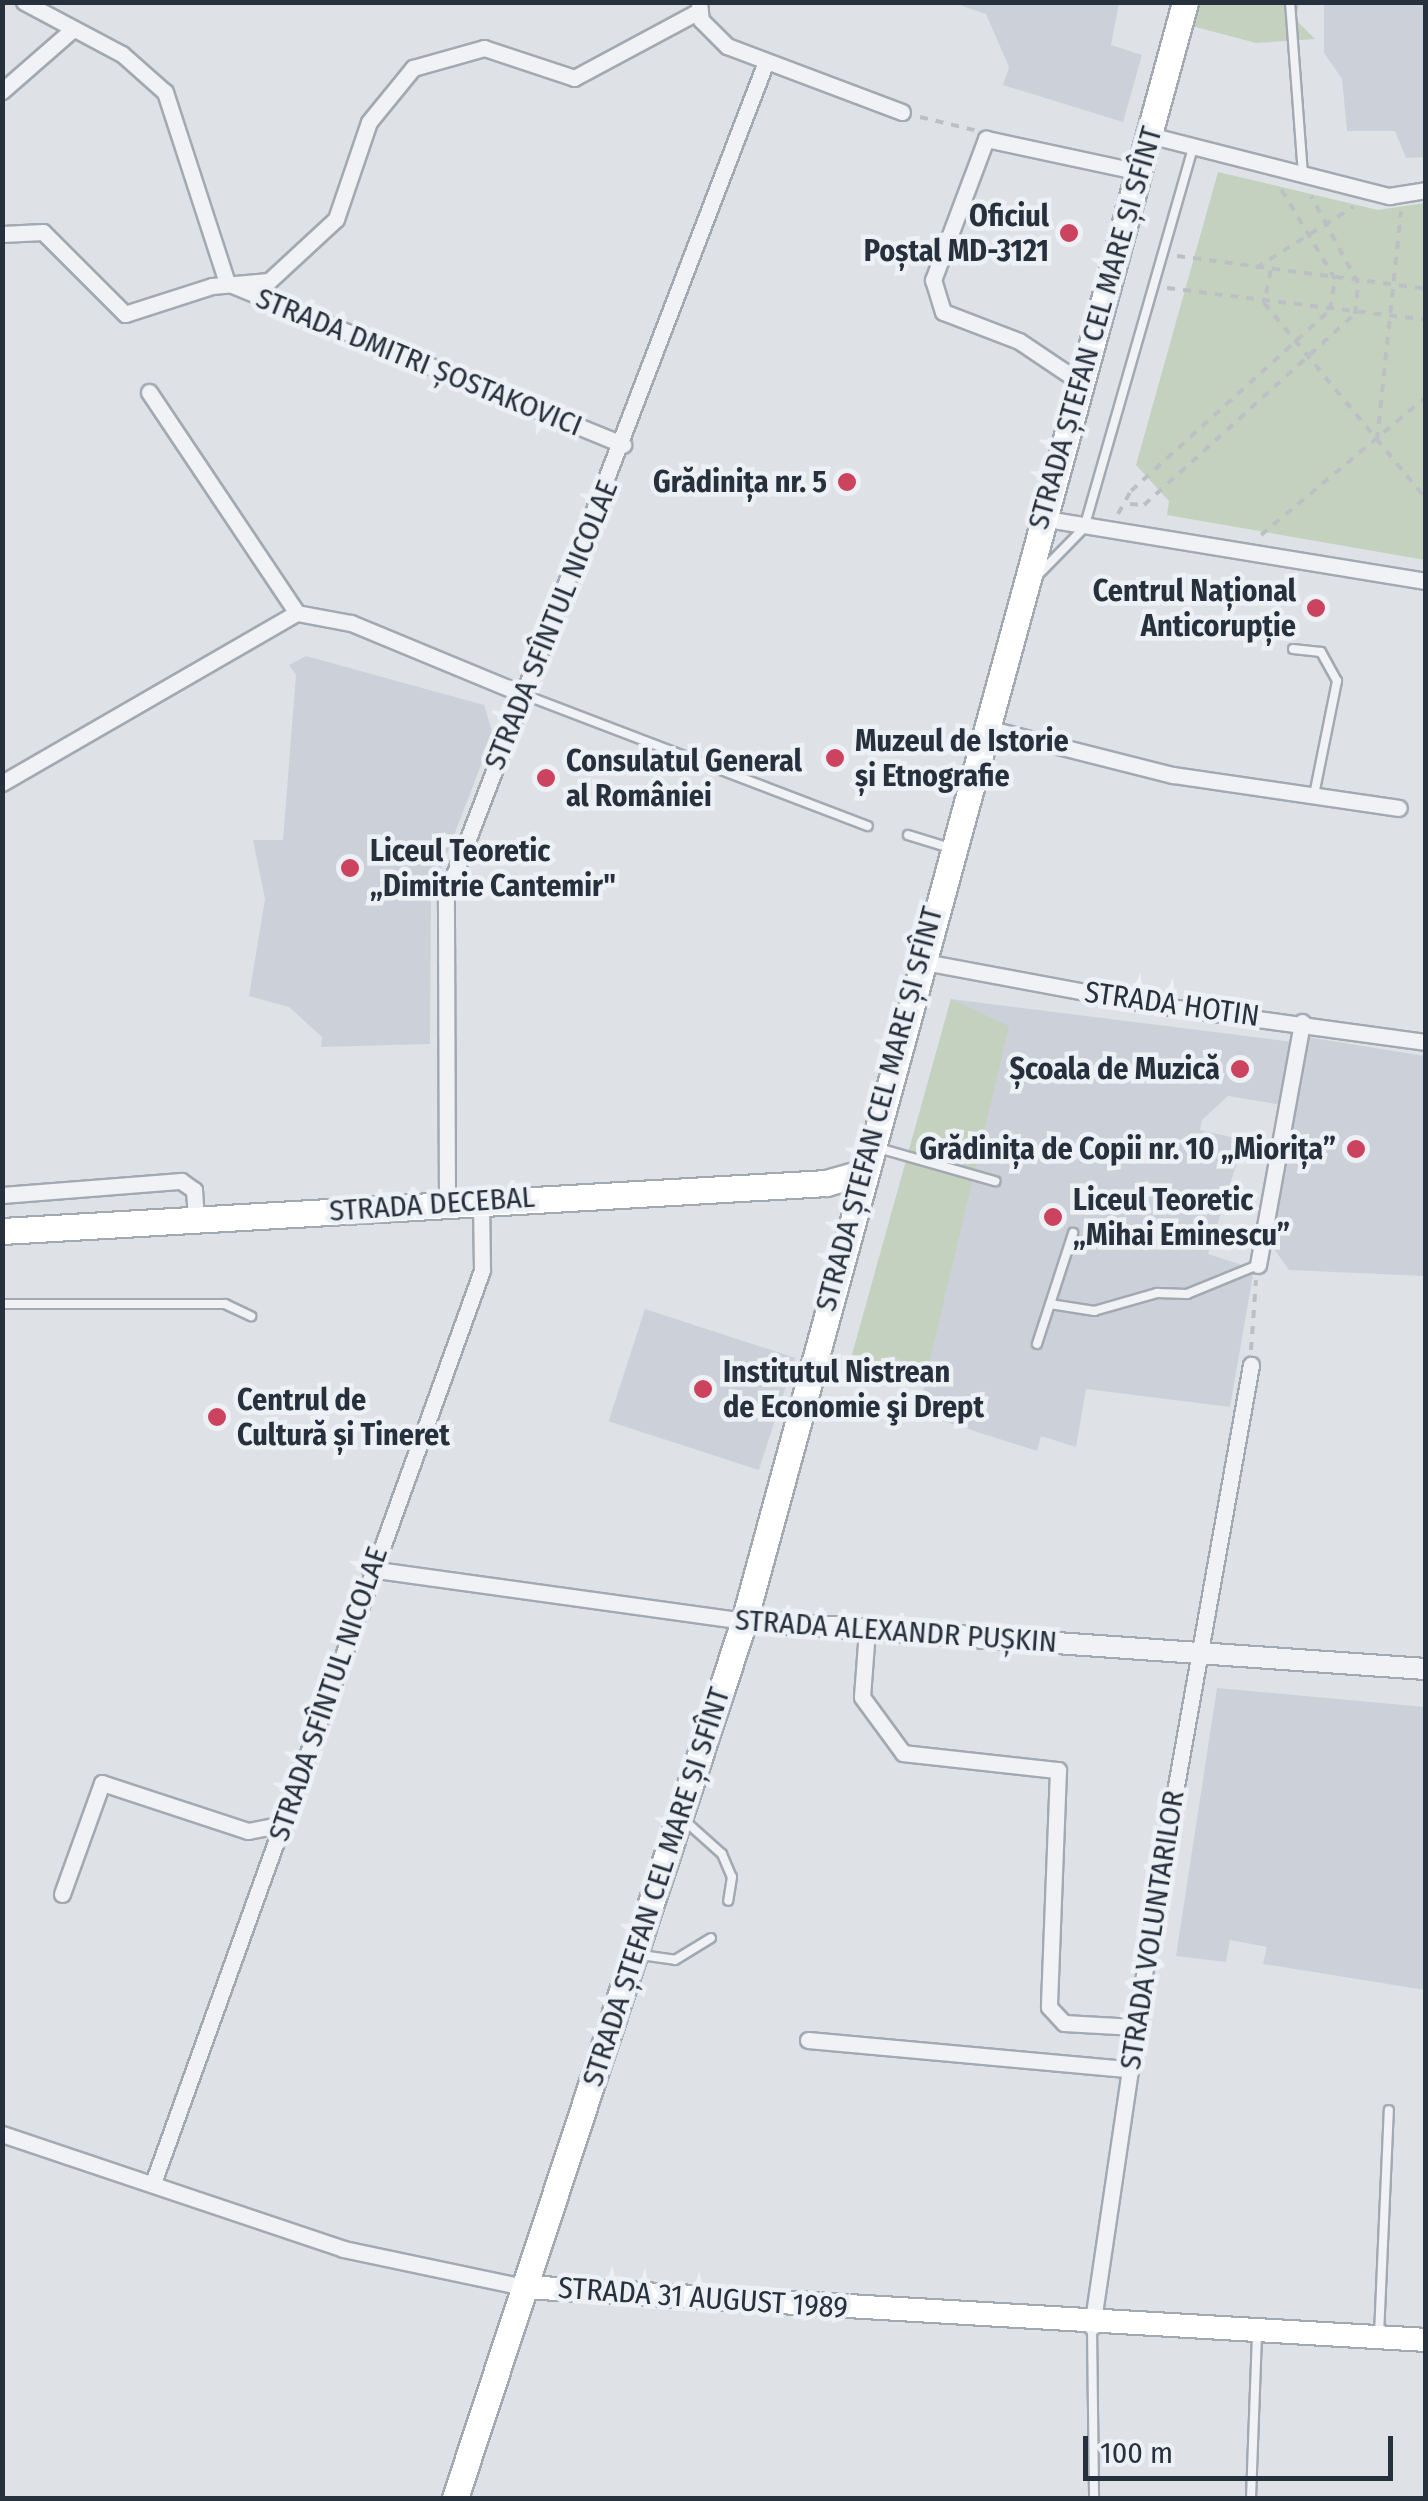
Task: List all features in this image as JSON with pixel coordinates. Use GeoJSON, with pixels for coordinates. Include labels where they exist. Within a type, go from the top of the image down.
{"type":"FeatureCollection","features":[{"type":"Feature","properties":{"kind":"main road","name":"STRADA ȘTEFAN CEL MARE ȘI SFÎNT"},"geometry":{"type":"LineString","coordinates":[[455,2498],[744,1621],[860,1173],[1185,2]]}},
{"type":"Feature","properties":{"kind":"main road","name":"STRADA DECEBAL"},"geometry":{"type":"LineString","coordinates":[[2,1231],[826,1183],[860,1173]]}},
{"type":"Feature","properties":{"kind":"main road","name":"STRADA 31 AUGUST 1989"},"geometry":{"type":"LineString","coordinates":[[524,2287],[1426,2340]]}},
{"type":"Feature","properties":{"kind":"street","name":"STRADA DMITRI ȘOSTAKOVICI"},"geometry":{"type":"LineString","coordinates":[[24,2],[122,54],[165,92],[227,283],[623,445]]}},
{"type":"Feature","properties":{"kind":"street"},"geometry":{"type":"LineString","coordinates":[[2,234],[43,232],[108,299],[134,315],[227,283],[270,280],[329,229],[368,122],[413,68],[484,48],[574,78],[699,7],[728,46],[765,64],[902,112]]}},
{"type":"Feature","properties":{"kind":"street"},"geometry":{"type":"LineString","coordinates":[[2,91],[72,30]]}},
{"type":"Feature","properties":{"kind":"street","name":"STRADA SFÎNTUL NICOLAE"},"geometry":{"type":"LineString","coordinates":[[447,1205],[442,914],[520,693],[623,445],[765,64]]}},
{"type":"Feature","properties":{"kind":"street"},"geometry":{"type":"LineString","coordinates":[[1152,124],[1193,146],[1301,175],[1402,198],[1426,190]]}},
{"type":"Feature","properties":{"kind":"street"},"geometry":{"type":"LineString","coordinates":[[1080,382],[1020,341],[937,303],[933,280],[986,139],[1140,172]]}},
{"type":"Feature","properties":{"kind":"street"},"geometry":{"type":"LineString","coordinates":[[149,392],[297,614]]}},
{"type":"Feature","properties":{"kind":"street"},"geometry":{"type":"LineString","coordinates":[[1041,518],[1238,554],[1426,581]]}},
{"type":"Feature","properties":{"kind":"street"},"geometry":{"type":"LineString","coordinates":[[2,783],[297,614],[351,623],[520,693]]}},
{"type":"Feature","properties":{"kind":"street"},"geometry":{"type":"LineString","coordinates":[[983,727],[1173,775],[1399,808]]}},
{"type":"Feature","properties":{"kind":"street","name":"STRADA HOTIN"},"geometry":{"type":"LineString","coordinates":[[920,960],[1148,1004],[1302,1022],[1426,1042]]}},
{"type":"Feature","properties":{"kind":"street"},"geometry":{"type":"LineString","coordinates":[[1258,1264],[1302,1022]]}},
{"type":"Feature","properties":{"kind":"street"},"geometry":{"type":"LineString","coordinates":[[2,1195],[180,1181],[194,1190],[196,1219]]}},
{"type":"Feature","properties":{"kind":"street","name":"STRADA SFÎNTUL NICOLAE"},"geometry":{"type":"LineString","coordinates":[[153,2184],[284,1824],[370,1569],[482,1270],[482,1201]]}},
{"type":"Feature","properties":{"kind":"street","name":"STRADA VOLUNTARILOR"},"geometry":{"type":"LineString","coordinates":[[1093,2322],[1135,2027],[1251,1365]]}},
{"type":"Feature","properties":{"kind":"street","name":"STRADA ALEXANDR PUȘKIN"},"geometry":{"type":"LineString","coordinates":[[370,1569],[744,1621],[1426,1670]]}},
{"type":"Feature","properties":{"kind":"street"},"geometry":{"type":"LineString","coordinates":[[866,1630],[862,1697],[903,1753],[1058,1770],[1049,2007],[1064,2023],[1135,2027]]}},
{"type":"Feature","properties":{"kind":"street"},"geometry":{"type":"LineString","coordinates":[[62,1894],[98,1784],[248,1831],[284,1824]]}},
{"type":"Feature","properties":{"kind":"street"},"geometry":{"type":"LineString","coordinates":[[808,2040],[1128,2070]]}},
{"type":"Feature","properties":{"kind":"street","name":"STRADA 31 AUGUST 1989"},"geometry":{"type":"LineString","coordinates":[[2,2134],[397,2264],[524,2287]]}},
{"type":"Feature","properties":{"kind":"lane"},"geometry":{"type":"LineString","coordinates":[[1290,2],[1301,175]]}},
{"type":"Feature","properties":{"kind":"lane"},"geometry":{"type":"LineString","coordinates":[[1018,596],[1084,528],[1193,146]]}},
{"type":"Feature","properties":{"kind":"lane"},"geometry":{"type":"LineString","coordinates":[[1293,648],[1321,652],[1337,682],[1314,794]]}},
{"type":"Feature","properties":{"kind":"lane"},"geometry":{"type":"LineString","coordinates":[[520,693],[868,826]]}},
{"type":"Feature","properties":{"kind":"lane"},"geometry":{"type":"LineString","coordinates":[[908,835],[950,848]]}},
{"type":"Feature","properties":{"kind":"lane"},"geometry":{"type":"LineString","coordinates":[[869,1145],[996,1181]]}},
{"type":"Feature","properties":{"kind":"lane"},"geometry":{"type":"LineString","coordinates":[[1038,1344],[1073,1233]]}},
{"type":"Feature","properties":{"kind":"lane"},"geometry":{"type":"LineString","coordinates":[[1050,1304],[1094,1311],[1156,1293],[1187,1294],[1258,1264]]}},
{"type":"Feature","properties":{"kind":"lane"},"geometry":{"type":"LineString","coordinates":[[2,1304],[225,1304],[251,1316]]}},
{"type":"Feature","properties":{"kind":"lane"},"geometry":{"type":"LineString","coordinates":[[680,1817],[722,1854],[732,1876],[728,1902]]}},
{"type":"Feature","properties":{"kind":"lane"},"geometry":{"type":"LineString","coordinates":[[636,1954],[675,1960],[711,1938]]}},
{"type":"Feature","properties":{"kind":"lane"},"geometry":{"type":"LineString","coordinates":[[1379,2335],[1389,2110]]}},
{"type":"Feature","properties":{"kind":"lane","name":"STRADA VOLUNTARILOR"},"geometry":{"type":"LineString","coordinates":[[1093,2322],[1094,2498]]}},
{"type":"Feature","properties":{"kind":"lane"},"geometry":{"type":"LineString","coordinates":[[1251,2498],[1257,2328]]}},
{"type":"Feature","properties":{"kind":"path"},"geometry":{"type":"LineString","coordinates":[[902,112],[986,139]]}},
{"type":"Feature","properties":{"kind":"path"},"geometry":{"type":"LineString","coordinates":[[1268,166],[1335,279],[1330,310],[1131,491],[1130,504],[1144,506],[1355,314],[1358,283],[1301,175]]}},
{"type":"Feature","properties":{"kind":"path"},"geometry":{"type":"LineString","coordinates":[[1256,268],[1328,225],[1366,190]]}},
{"type":"Feature","properties":{"kind":"path"},"geometry":{"type":"LineString","coordinates":[[1377,440],[1402,198]]}},
{"type":"Feature","properties":{"kind":"path"},"geometry":{"type":"LineString","coordinates":[[1162,254],[1358,283],[1426,288]]}},
{"type":"Feature","properties":{"kind":"path"},"geometry":{"type":"LineString","coordinates":[[1270,270],[1264,303],[1426,499]]}},
{"type":"Feature","properties":{"kind":"path"},"geometry":{"type":"LineString","coordinates":[[1153,287],[1426,320]]}},
{"type":"Feature","properties":{"kind":"path"},"geometry":{"type":"LineString","coordinates":[[1238,554],[1426,397]]}},
{"type":"Feature","properties":{"kind":"path"},"geometry":{"type":"LineString","coordinates":[[1251,1365],[1258,1264]]}},
{"type":"Feature","properties":{"kind":"shaded area"},"geometry":{"type":"Polygon","coordinates":[[[1119,3],[1111,45],[1142,55],[1123,122],[1003,85],[1009,67],[986,14],[959,5],[1119,3]]]}},
{"type":"Feature","properties":{"kind":"shaded area"},"geometry":{"type":"Polygon","coordinates":[[[1324,3],[1425,3],[1425,157],[1406,158],[1395,131],[1347,131],[1342,79],[1324,53],[1324,3]]]}},
{"type":"Feature","properties":{"kind":"shaded area","name":"Liceul Teoretic „Dimitrie Cantemir\""},"geometry":{"type":"Polygon","coordinates":[[[306,656],[484,705],[493,734],[431,895],[430,1044],[321,1047],[322,1037],[289,1007],[249,996],[265,899],[253,840],[283,840],[296,675],[289,665],[306,656]]]}},
{"type":"Feature","properties":{"kind":"shaded area","name":"Liceul Teoretic „Mihai Eminescu”"},"geometry":{"type":"Polygon","coordinates":[[[951,999],[1293,1042],[1282,1105],[1228,1096],[1202,1120],[1200,1130],[1244,1140],[1208,1254],[1254,1269],[1230,1407],[1086,1389],[1076,1447],[1041,1436],[1037,1451],[934,1418],[938,1403],[922,1398],[927,1368],[852,1355],[951,999]]]}},
{"type":"Feature","properties":{"kind":"shaded area","name":"Grădinița de Copii nr. 10 „Miorița”"},"geometry":{"type":"Polygon","coordinates":[[[1307,1037],[1425,1056],[1425,1276],[1289,1270],[1269,1242],[1307,1037]]]}},
{"type":"Feature","properties":{"kind":"shaded area","name":"Institutul Nistrean de Economie şi Drept"},"geometry":{"type":"Polygon","coordinates":[[[645,1309],[795,1358],[759,1470],[609,1421],[645,1309]]]}},
{"type":"Feature","properties":{"kind":"shaded area"},"geometry":{"type":"Polygon","coordinates":[[[1217,1688],[1425,1707],[1425,1990],[1263,1964],[1267,1947],[1230,1940],[1226,1962],[1176,1956],[1217,1688]]]}},
{"type":"Feature","properties":{"kind":"green space"},"geometry":{"type":"Polygon","coordinates":[[[1200,3],[1299,3],[1296,20],[1315,39],[1256,43],[1192,26],[1200,3]]]}},
{"type":"Feature","properties":{"kind":"green space"},"geometry":{"type":"Polygon","coordinates":[[[1218,172],[1378,210],[1425,203],[1425,560],[1167,515],[1169,501],[1136,465],[1218,172]]]}},
{"type":"Feature","properties":{"kind":"green space"},"geometry":{"type":"Polygon","coordinates":[[[951,999],[1009,1026],[928,1368],[891,1357],[883,1363],[852,1355],[951,999]]]}},
{"type":"Feature","properties":{"kind":"place","name":"Oficiul Poștal MD-3121"},"geometry":{"type":"Point","coordinates":[1069,233]}},
{"type":"Feature","properties":{"kind":"place","name":"Grădinița nr. 5"},"geometry":{"type":"Point","coordinates":[847,482]}},
{"type":"Feature","properties":{"kind":"place","name":"Centrul Național Anticorupție"},"geometry":{"type":"Point","coordinates":[1316,608]}},
{"type":"Feature","properties":{"kind":"place","name":"Muzeul de Istorie și Etnografie"},"geometry":{"type":"Point","coordinates":[835,758]}},
{"type":"Feature","properties":{"kind":"place","name":"Consulatul General al României"},"geometry":{"type":"Point","coordinates":[546,778]}},
{"type":"Feature","properties":{"kind":"place","name":"Liceul Teoretic „Dimitrie Cantemir\""},"geometry":{"type":"Point","coordinates":[350,868]}},
{"type":"Feature","properties":{"kind":"place","name":"Școala de Muzică"},"geometry":{"type":"Point","coordinates":[1240,1069]}},
{"type":"Feature","properties":{"kind":"place","name":"Grădinița de Copii nr. 10 „Miorița”"},"geometry":{"type":"Point","coordinates":[1356,1149]}},
{"type":"Feature","properties":{"kind":"place","name":"Liceul Teoretic „Mihai Eminescu”"},"geometry":{"type":"Point","coordinates":[1053,1217]}},
{"type":"Feature","properties":{"kind":"place","name":"Institutul Nistrean de Economie şi Drept"},"geometry":{"type":"Point","coordinates":[703,1389]}},
{"type":"Feature","properties":{"kind":"place","name":"Centrul de Cultură și Tineret"},"geometry":{"type":"Point","coordinates":[217,1417]}}]}
